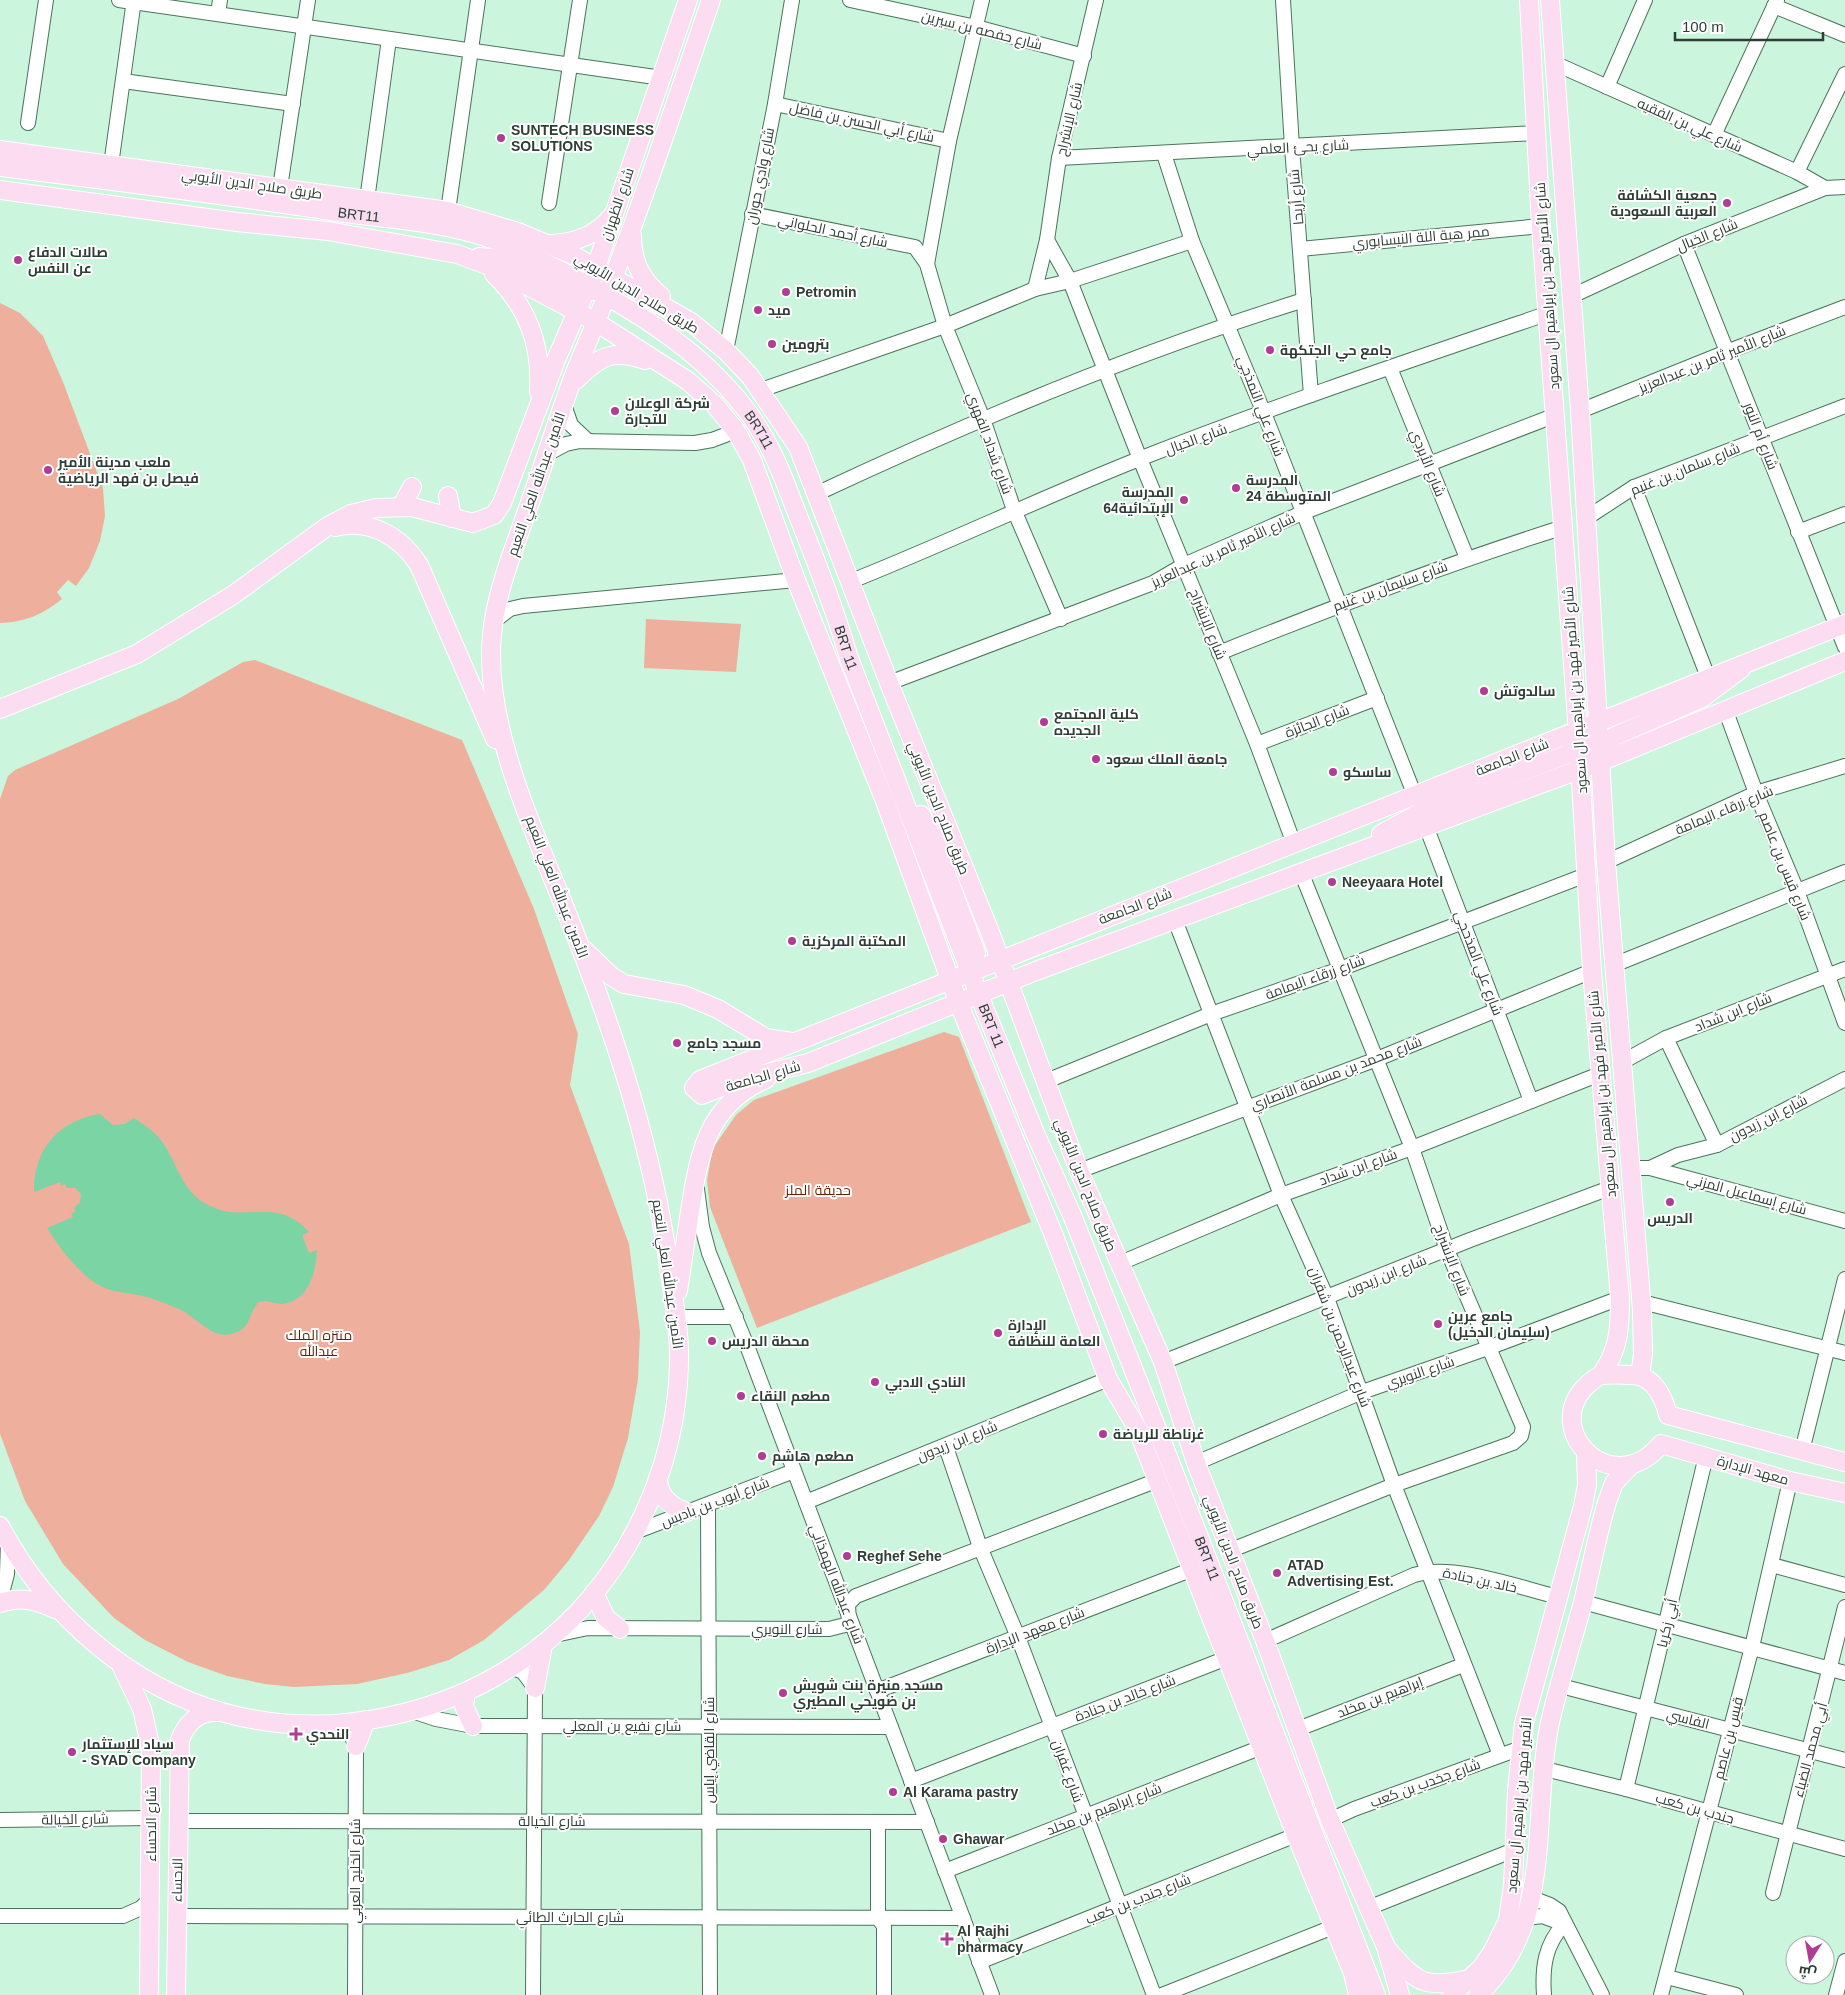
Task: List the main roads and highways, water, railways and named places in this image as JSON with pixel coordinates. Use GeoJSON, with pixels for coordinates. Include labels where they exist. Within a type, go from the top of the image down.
{"type":"FeatureCollection","features":[{"type":"Feature","properties":{"kind":"main road","name":"شارع الظهران"},"geometry":{"type":"LineString","coordinates":[[594,291],[596,267],[688,0]]}},
{"type":"Feature","properties":{"kind":"main road","name":"شارع الظهران"},"geometry":{"type":"LineString","coordinates":[[594,291],[614,278],[711,0]]}},
{"type":"Feature","properties":{"kind":"main road","name":"شارع الأمير فهد بن إبراهيم ال سعود"},"geometry":{"type":"LineString","coordinates":[[1529,0],[1541,226],[1549,313],[1579,739],[1592,971],[1620,1298],[1618,1341],[1614,1353],[1601,1375],[1590,1382],[1580,1393],[1574,1405],[1572,1418],[1574,1432],[1586,1453]]}},
{"type":"Feature","properties":{"kind":"main road","name":"شارع الأمير فهد بن إبراهيم ال سعود"},"geometry":{"type":"LineString","coordinates":[[1550,0],[1580,412],[1606,862],[1624,1061],[1641,1168],[1644,1354],[1640,1376]]}},
{"type":"Feature","properties":{"kind":"main road","name":"طريق صلاح الدين الأيوبي"},"geometry":{"type":"LineString","coordinates":[[0,150],[448,212],[504,228],[549,244],[596,267],[691,322],[726,351],[761,390],[798,447],[849,582],[988,927],[1044,1082],[1079,1171],[1118,1264],[1163,1362],[1196,1463],[1298,1729],[1330,1820],[1386,1947],[1400,1995]]}},
{"type":"Feature","properties":{"kind":"main road","name":"BRT11"},"geometry":{"type":"LineString","coordinates":[[0,167],[244,198],[449,228],[491,239],[538,259],[694,353],[713,370],[752,418],[769,446],[781,472],[838,620]]}},
{"type":"Feature","properties":{"kind":"main road"},"geometry":{"type":"LineString","coordinates":[[0,190],[236,222],[344,234],[444,251],[474,260],[596,322],[668,367],[703,394],[736,431],[752,460],[796,580],[885,801],[959,1004],[1054,1236],[1108,1379],[1137,1428],[1296,1835],[1353,1973],[1358,1995]]}},
{"type":"Feature","properties":{"kind":"main road"},"geometry":{"type":"LineString","coordinates":[[549,244],[574,242],[586,237],[607,223],[614,214]]}},
{"type":"Feature","properties":{"kind":"main road"},"geometry":{"type":"LineString","coordinates":[[632,225],[632,252],[644,281],[691,322]]}},
{"type":"Feature","properties":{"kind":"main road"},"geometry":{"type":"LineString","coordinates":[[474,260],[487,257],[505,260],[568,289],[594,291]]}},
{"type":"Feature","properties":{"kind":"main road"},"geometry":{"type":"LineString","coordinates":[[474,260],[517,300],[531,325],[540,367],[537,409]]}},
{"type":"Feature","properties":{"kind":"main road"},"geometry":{"type":"LineString","coordinates":[[0,709],[137,654],[246,587],[318,533],[351,514],[376,508],[422,508],[466,523],[480,522],[499,509],[575,311],[594,291]]}},
{"type":"Feature","properties":{"kind":"main road","name":"الأمين عبدالله العلي النعيم"},"geometry":{"type":"LineString","coordinates":[[4,1534],[31,1578],[59,1611],[87,1637],[118,1660],[168,1691],[223,1712],[280,1723],[366,1720],[412,1711],[466,1692],[512,1667],[547,1640],[594,1593],[635,1532],[658,1479],[672,1428],[678,1380],[676,1314],[662,1217],[644,1138],[622,1059],[520,791],[494,696],[490,662],[493,622],[502,585],[570,386],[596,322],[594,291]]}},
{"type":"Feature","properties":{"kind":"main road"},"geometry":{"type":"LineString","coordinates":[[570,386],[599,359],[616,354],[634,356],[668,367]]}},
{"type":"Feature","properties":{"kind":"main road"},"geometry":{"type":"LineString","coordinates":[[401,507],[412,487]]}},
{"type":"Feature","properties":{"kind":"main road"},"geometry":{"type":"LineString","coordinates":[[448,496],[452,518]]}},
{"type":"Feature","properties":{"kind":"main road"},"geometry":{"type":"LineString","coordinates":[[318,533],[343,525],[368,526],[392,536],[412,554],[419,564],[520,791]]}},
{"type":"Feature","properties":{"kind":"main road","name":"BRT 11"},"geometry":{"type":"LineString","coordinates":[[838,620],[856,655],[919,812],[934,842],[983,993],[1167,1453],[1376,1995]]}},
{"type":"Feature","properties":{"kind":"main road","name":"شارع الجامعة"},"geometry":{"type":"LineString","coordinates":[[1840,626],[1597,723],[1579,739],[1415,796],[999,960],[951,981],[700,1080],[695,1084],[694,1088],[698,1094],[706,1094],[736,1081],[796,1066],[959,1004],[1008,983],[1580,768],[1599,754],[1725,709],[1845,661]]}},
{"type":"Feature","properties":{"kind":"main road"},"geometry":{"type":"LineString","coordinates":[[1599,754],[1615,736],[1708,695],[1732,678],[1749,662]]}},
{"type":"Feature","properties":{"kind":"main road"},"geometry":{"type":"LineString","coordinates":[[1359,850],[1395,825],[1421,811],[1566,755],[1579,739]]}},
{"type":"Feature","properties":{"kind":"main road"},"geometry":{"type":"LineString","coordinates":[[580,946],[611,976],[624,984],[684,996],[718,1009],[766,1038],[795,1042]]}},
{"type":"Feature","properties":{"kind":"main road"},"geometry":{"type":"LineString","coordinates":[[676,1314],[696,1171],[705,1140],[722,1113],[733,1101],[759,1082],[796,1066]]}},
{"type":"Feature","properties":{"kind":"main road"},"geometry":{"type":"LineString","coordinates":[[1601,1375],[1640,1376],[1659,1391],[1668,1415],[1845,1462]]}},
{"type":"Feature","properties":{"kind":"main road","name":"معهد الإدارة"},"geometry":{"type":"LineString","coordinates":[[1630,1466],[1643,1461],[1661,1444],[1790,1481],[1845,1493]]}},
{"type":"Feature","properties":{"kind":"main road"},"geometry":{"type":"LineString","coordinates":[[1586,1453],[1601,1463],[1615,1467],[1630,1466]]}},
{"type":"Feature","properties":{"kind":"main road","name":"الأمير فهد بن إبراهيم آل سعود"},"geometry":{"type":"LineString","coordinates":[[1474,1987],[1508,1920],[1513,1884],[1521,1748],[1528,1702],[1586,1496],[1586,1453]]}},
{"type":"Feature","properties":{"kind":"main road","name":"الأمير فهد بن إبراهيم آل سعود"},"geometry":{"type":"LineString","coordinates":[[1452,1995],[1491,1983],[1512,1954],[1527,1918],[1532,1898],[1550,1726],[1607,1502],[1614,1483],[1630,1466]]}},
{"type":"Feature","properties":{"kind":"main road"},"geometry":{"type":"LineString","coordinates":[[658,1479],[663,1497],[678,1509],[687,1512]]}},
{"type":"Feature","properties":{"kind":"main road"},"geometry":{"type":"LineString","coordinates":[[594,1593],[606,1618],[620,1629]]}},
{"type":"Feature","properties":{"kind":"main road"},"geometry":{"type":"LineString","coordinates":[[0,1602],[14,1599],[29,1599],[59,1611]]}},
{"type":"Feature","properties":{"kind":"main road"},"geometry":{"type":"LineString","coordinates":[[535,1688],[547,1640]]}},
{"type":"Feature","properties":{"kind":"main road","name":"شارع الاحساء"},"geometry":{"type":"LineString","coordinates":[[118,1660],[138,1696],[151,1749],[151,1990]]}},
{"type":"Feature","properties":{"kind":"main road"},"geometry":{"type":"LineString","coordinates":[[466,1692],[464,1706],[473,1726]]}},
{"type":"Feature","properties":{"kind":"main road","name":"الاحساء"},"geometry":{"type":"LineString","coordinates":[[175,1991],[180,1740],[188,1724],[204,1713],[223,1712]]}},
{"type":"Feature","properties":{"kind":"main road"},"geometry":{"type":"LineString","coordinates":[[356,1746],[366,1720]]}},
{"type":"Feature","properties":{"kind":"main road"},"geometry":{"type":"LineString","coordinates":[[1386,1947],[1409,1974],[1422,1982],[1474,1987]]}},
{"type":"Feature","properties":{"kind":"main road"},"geometry":{"type":"LineString","coordinates":[[1344,1995],[1346,1957]]}},
{"type":"Feature","properties":{"kind":"place","name":"SUNTECH BUSINESS SOLUTIONS"},"geometry":{"type":"Point","coordinates":[501,138]}},
{"type":"Feature","properties":{"kind":"place","name":"جمعية الكشافة العربية السعودية"},"geometry":{"type":"Point","coordinates":[1727,203]}},
{"type":"Feature","properties":{"kind":"place","name":"صالات الدفاع عن النفس"},"geometry":{"type":"Point","coordinates":[18,260]}},
{"type":"Feature","properties":{"kind":"place","name":"Petromin"},"geometry":{"type":"Point","coordinates":[786,292]}},
{"type":"Feature","properties":{"kind":"place","name":"ميد"},"geometry":{"type":"Point","coordinates":[758,310]}},
{"type":"Feature","properties":{"kind":"place","name":"بترومين"},"geometry":{"type":"Point","coordinates":[772,344]}},
{"type":"Feature","properties":{"kind":"place","name":"جامع حي الجتكهة"},"geometry":{"type":"Point","coordinates":[1270,350]}},
{"type":"Feature","properties":{"kind":"place","name":"شركة الوعلان للتجارة"},"geometry":{"type":"Point","coordinates":[615,411]}},
{"type":"Feature","properties":{"kind":"place","name":"ملعب مدينة الأمير فيصل بن فهد الرياضية"},"geometry":{"type":"Point","coordinates":[48,470]}},
{"type":"Feature","properties":{"kind":"place","name":"المدرسة المتوسطة 24"},"geometry":{"type":"Point","coordinates":[1236,488]}},
{"type":"Feature","properties":{"kind":"place","name":"المدرسة الإبتدائية64"},"geometry":{"type":"Point","coordinates":[1184,500]}},
{"type":"Feature","properties":{"kind":"place","name":"سالدوتش"},"geometry":{"type":"Point","coordinates":[1484,691]}},
{"type":"Feature","properties":{"kind":"place","name":"كلية المجتمع الجديده"},"geometry":{"type":"Point","coordinates":[1044,722]}},
{"type":"Feature","properties":{"kind":"place","name":"جامعة الملك سعود"},"geometry":{"type":"Point","coordinates":[1096,759]}},
{"type":"Feature","properties":{"kind":"place","name":"ساسكو"},"geometry":{"type":"Point","coordinates":[1333,772]}},
{"type":"Feature","properties":{"kind":"place","name":"Neeyaara Hotel"},"geometry":{"type":"Point","coordinates":[1332,882]}},
{"type":"Feature","properties":{"kind":"place","name":"المكتبة المركزية"},"geometry":{"type":"Point","coordinates":[792,941]}},
{"type":"Feature","properties":{"kind":"place","name":"مسجد جامع"},"geometry":{"type":"Point","coordinates":[677,1043]}},
{"type":"Feature","properties":{"kind":"place","name":"الدريس"},"geometry":{"type":"Point","coordinates":[1670,1202]}},
{"type":"Feature","properties":{"kind":"place","name":"جامع عرين (سليمان الدخيل)"},"geometry":{"type":"Point","coordinates":[1438,1324]}},
{"type":"Feature","properties":{"kind":"place","name":"الإدارة العامة للنظافة"},"geometry":{"type":"Point","coordinates":[998,1333]}},
{"type":"Feature","properties":{"kind":"place","name":"محطة الدريس"},"geometry":{"type":"Point","coordinates":[712,1341]}},
{"type":"Feature","properties":{"kind":"place","name":"النادي الادبي"},"geometry":{"type":"Point","coordinates":[875,1382]}},
{"type":"Feature","properties":{"kind":"place","name":"مطعم النقاء"},"geometry":{"type":"Point","coordinates":[741,1396]}},
{"type":"Feature","properties":{"kind":"place","name":"غرناطة للرياضة"},"geometry":{"type":"Point","coordinates":[1103,1434]}},
{"type":"Feature","properties":{"kind":"place","name":"مطعم هاشم"},"geometry":{"type":"Point","coordinates":[762,1456]}},
{"type":"Feature","properties":{"kind":"place","name":"Reghef Sehe"},"geometry":{"type":"Point","coordinates":[847,1556]}},
{"type":"Feature","properties":{"kind":"place","name":"ATAD Advertising Est."},"geometry":{"type":"Point","coordinates":[1277,1573]}},
{"type":"Feature","properties":{"kind":"place","name":"مسجد منيرة بنت شويش بن ضويحي المطيري"},"geometry":{"type":"Point","coordinates":[783,1693]}},
{"type":"Feature","properties":{"kind":"place","name":"النحدي"},"geometry":{"type":"Point","coordinates":[296,1734]}},
{"type":"Feature","properties":{"kind":"place","name":"سياد للإستثمار - SYAD Company"},"geometry":{"type":"Point","coordinates":[72,1752]}},
{"type":"Feature","properties":{"kind":"place","name":"Al Karama pastry"},"geometry":{"type":"Point","coordinates":[893,1792]}},
{"type":"Feature","properties":{"kind":"place","name":"Ghawar"},"geometry":{"type":"Point","coordinates":[943,1839]}},
{"type":"Feature","properties":{"kind":"place","name":"Al Rajhi pharmacy"},"geometry":{"type":"Point","coordinates":[947,1939]}},
{"type":"Feature","properties":{"kind":"park label","name":"حديقة الملز"},"geometry":{"type":"Point","coordinates":[818,1190]}},
{"type":"Feature","properties":{"kind":"park label","name":"منتزه الملك عبدالله"},"geometry":{"type":"Point","coordinates":[319,1344]}}]}
